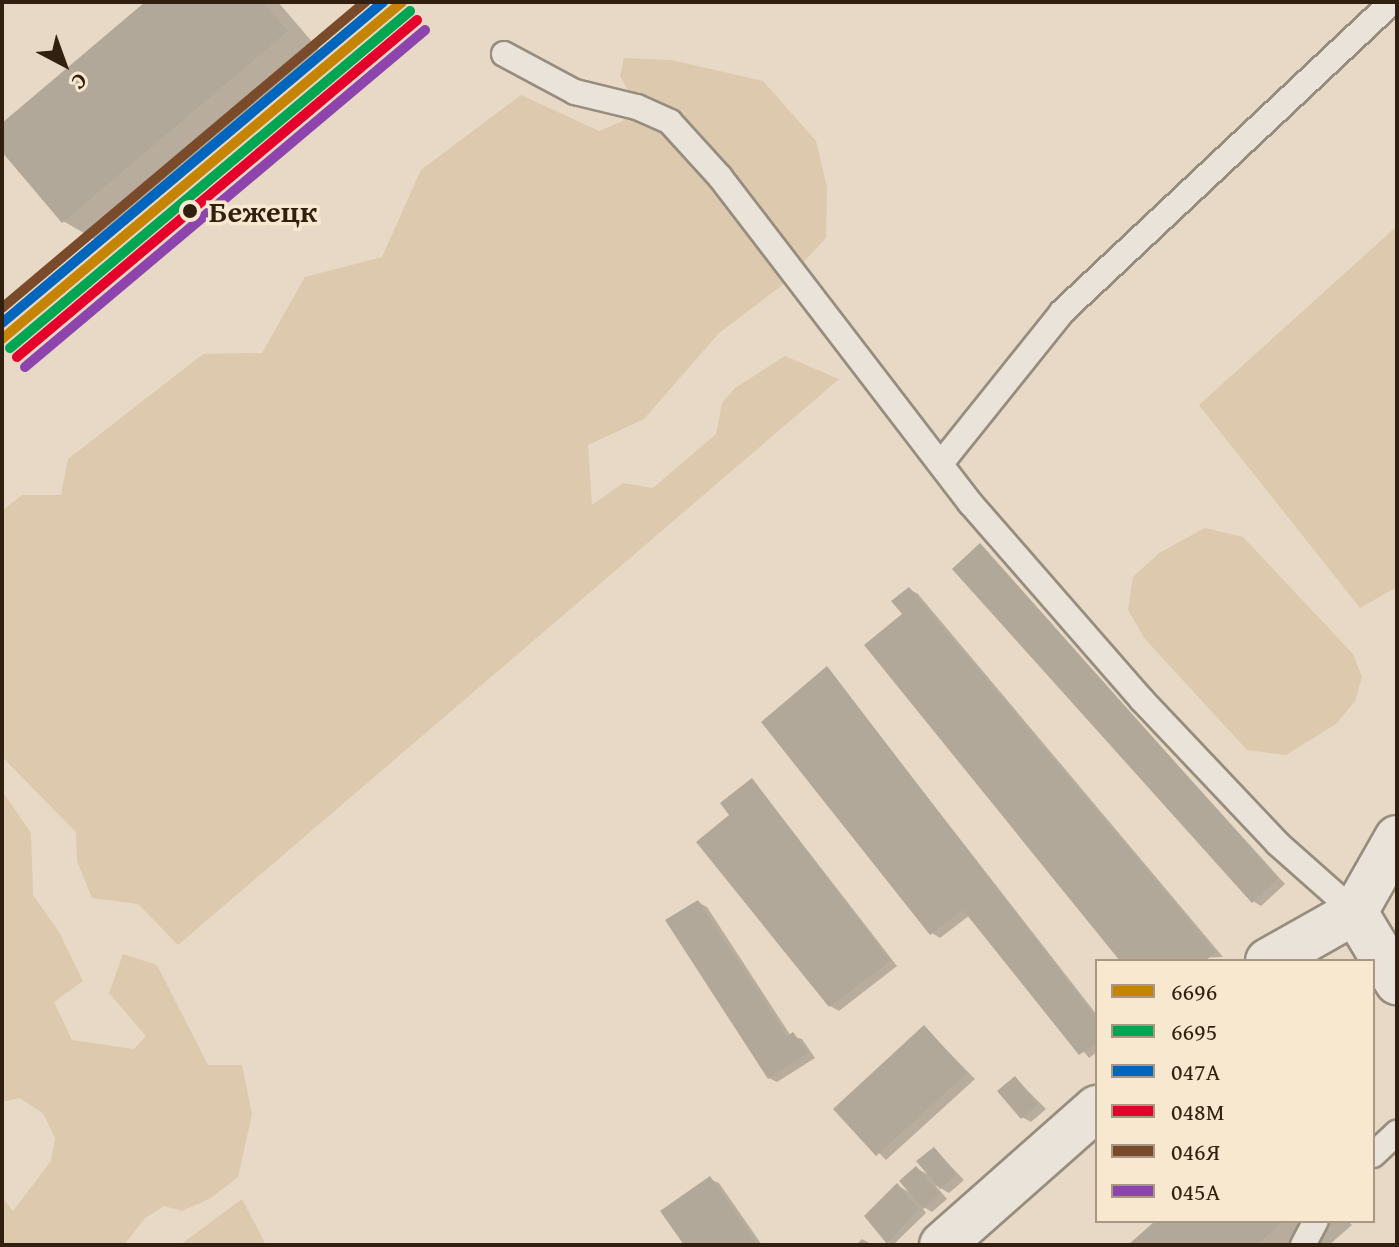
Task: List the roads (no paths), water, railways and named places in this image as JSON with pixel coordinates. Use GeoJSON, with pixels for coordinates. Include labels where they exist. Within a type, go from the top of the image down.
{"type":"FeatureCollection","features":[{"type":"Feature","properties":{"kind":"street"},"geometry":{"type":"LineString","coordinates":[[1272,959],[1355,912],[1397,838]]}},
{"type":"Feature","properties":{"kind":"street"},"geometry":{"type":"LineString","coordinates":[[1355,912],[1397,982]]}},
{"type":"Feature","properties":{"kind":"street"},"geometry":{"type":"LineString","coordinates":[[942,1245],[1095,1110]]}},
{"type":"Feature","properties":{"kind":"lane"},"geometry":{"type":"LineString","coordinates":[[942,462],[1062,312],[1392,2]]}},
{"type":"Feature","properties":{"kind":"lane"},"geometry":{"type":"LineString","coordinates":[[504,54],[575,92],[637,107],[670,122],[720,177],[942,462],[1142,700],[1277,843],[1355,912]]}},
{"type":"Feature","properties":{"kind":"lane"},"geometry":{"type":"LineString","coordinates":[[1375,1153],[1397,1133]]}},
{"type":"Feature","properties":{"kind":"lane"},"geometry":{"type":"LineString","coordinates":[[1303,1245],[1315,1223]]}},
{"type":"Feature","properties":{"kind":"place","name":"Бежецк"},"geometry":{"type":"Point","coordinates":[190,211]}}]}
